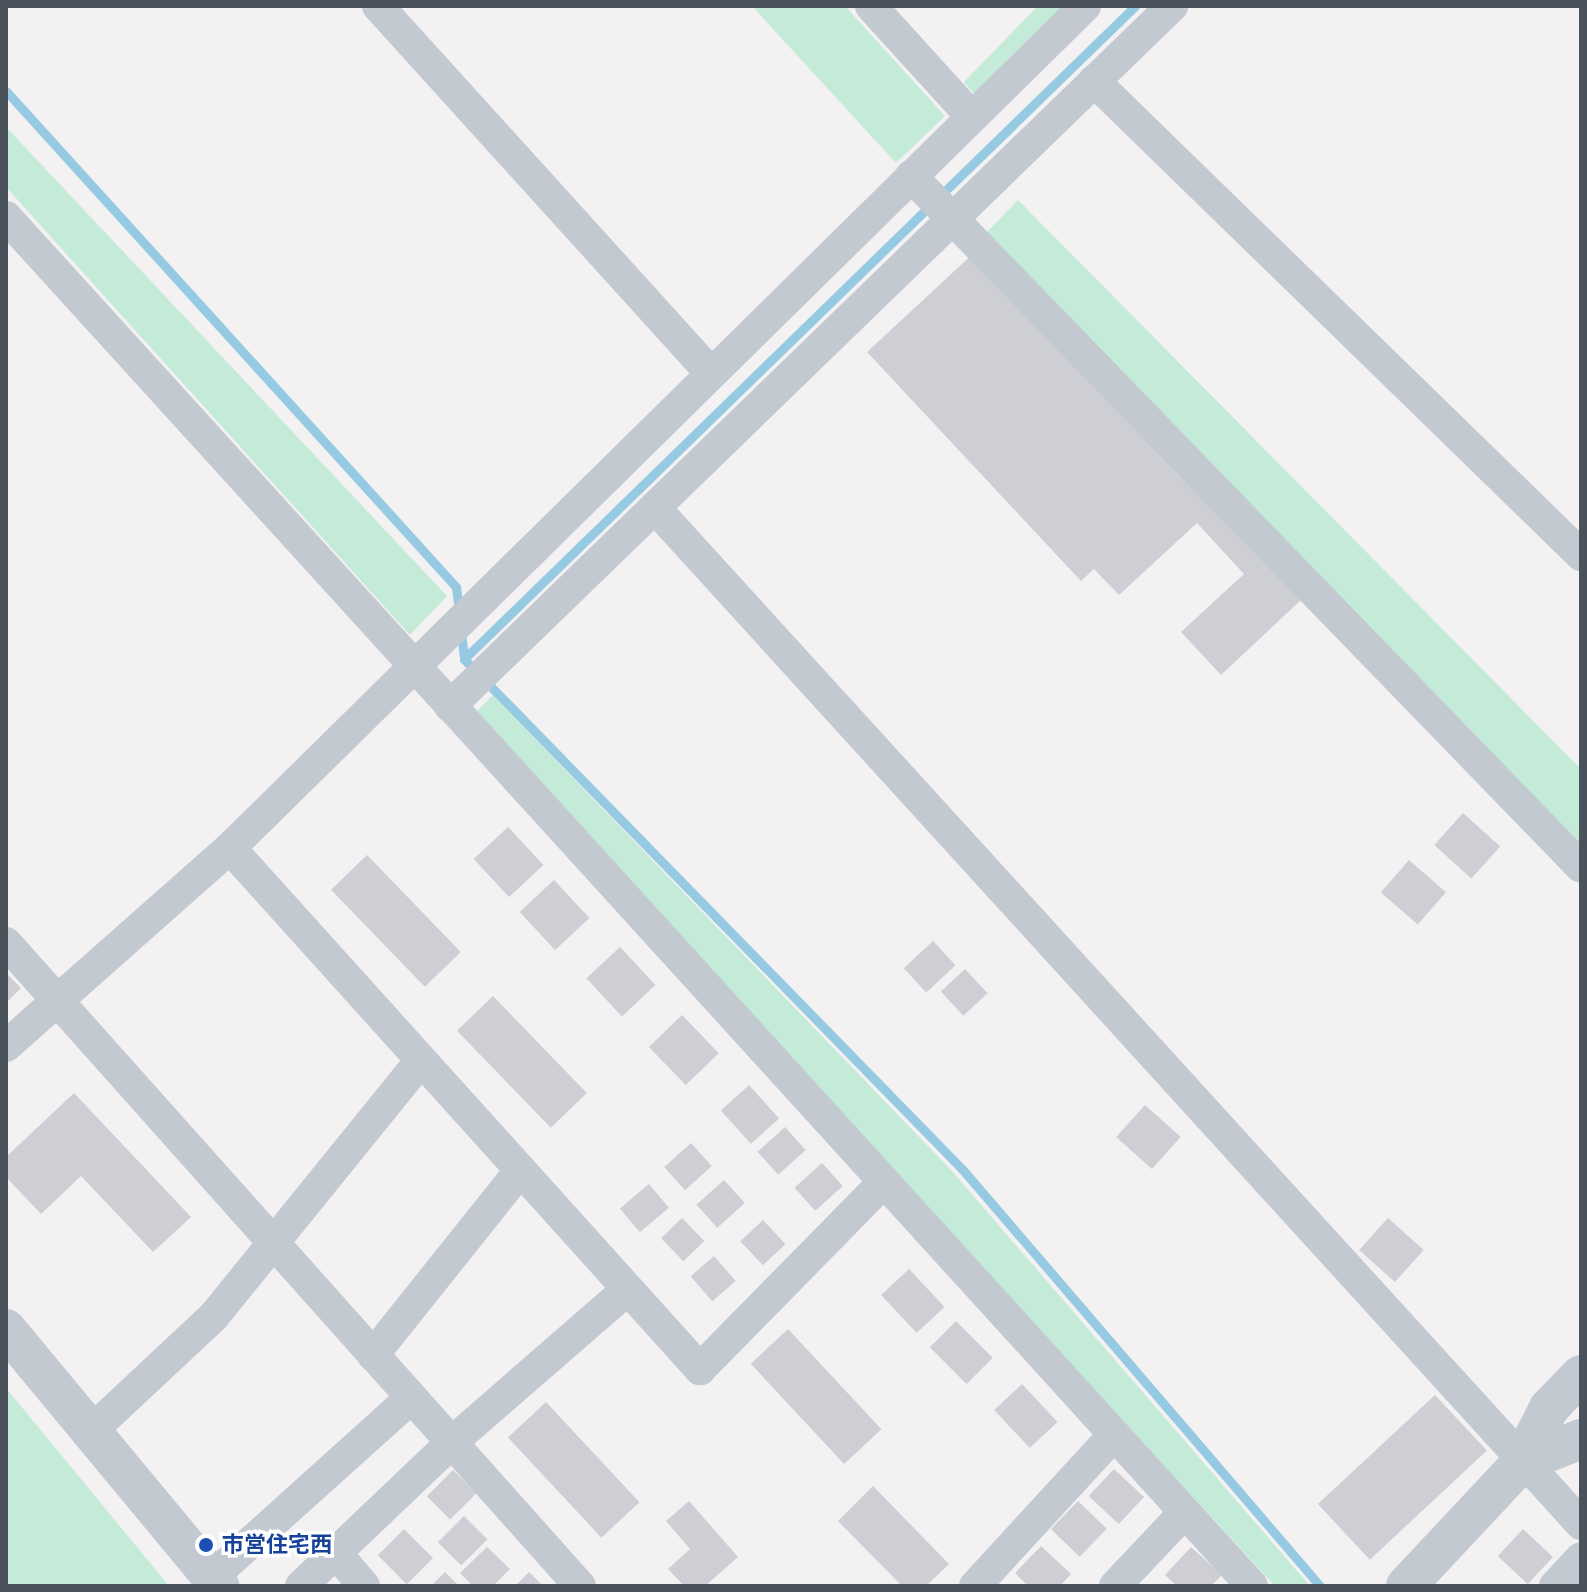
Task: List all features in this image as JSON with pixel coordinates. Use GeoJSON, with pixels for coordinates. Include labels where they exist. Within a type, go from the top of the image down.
{"type":"FeatureCollection","features":[{"type":"Feature","properties":{"kind":"street"},"geometry":{"type":"LineString","coordinates":[[378,6],[711,373]]}},
{"type":"Feature","properties":{"kind":"street"},"geometry":{"type":"LineString","coordinates":[[871,6],[971,116]]}},
{"type":"Feature","properties":{"kind":"street"},"geometry":{"type":"LineString","coordinates":[[6,1046],[230,848],[1085,6]]}},
{"type":"Feature","properties":{"kind":"street"},"geometry":{"type":"LineString","coordinates":[[450,706],[1172,6]]}},
{"type":"Feature","properties":{"kind":"street"},"geometry":{"type":"LineString","coordinates":[[1094,81],[1581,555]]}},
{"type":"Feature","properties":{"kind":"street"},"geometry":{"type":"LineString","coordinates":[[911,176],[1581,867]]}},
{"type":"Feature","properties":{"kind":"street"},"geometry":{"type":"LineString","coordinates":[[6,217],[1248,1585]]}},
{"type":"Feature","properties":{"kind":"street"},"geometry":{"type":"LineString","coordinates":[[655,508],[1521,1463],[1581,1524]]}},
{"type":"Feature","properties":{"kind":"street"},"geometry":{"type":"LineString","coordinates":[[230,848],[626,1291],[700,1369],[883,1183]]}},
{"type":"Feature","properties":{"kind":"street"},"geometry":{"type":"LineString","coordinates":[[6,943],[580,1586]]}},
{"type":"Feature","properties":{"kind":"street"},"geometry":{"type":"LineString","coordinates":[[88,1434],[214,1316],[420,1062]]}},
{"type":"Feature","properties":{"kind":"street"},"geometry":{"type":"LineString","coordinates":[[373,1355],[519,1172]]}},
{"type":"Feature","properties":{"kind":"street"},"geometry":{"type":"LineString","coordinates":[[301,1586],[452,1442],[626,1291]]}},
{"type":"Feature","properties":{"kind":"street"},"geometry":{"type":"LineString","coordinates":[[6,1329],[88,1434],[215,1582],[411,1398]]}},
{"type":"Feature","properties":{"kind":"street"},"geometry":{"type":"LineString","coordinates":[[1406,1586],[1521,1463],[1549,1408],[1581,1375]]}},
{"type":"Feature","properties":{"kind":"street"},"geometry":{"type":"LineString","coordinates":[[977,1586],[1113,1436]]}},
{"type":"Feature","properties":{"kind":"street"},"geometry":{"type":"LineString","coordinates":[[1521,1463],[1581,1439]]}},
{"type":"Feature","properties":{"kind":"street"},"geometry":{"type":"LineString","coordinates":[[1115,1586],[1184,1513]]}},
{"type":"Feature","properties":{"kind":"street"},"geometry":{"type":"LineString","coordinates":[[337,1554],[364,1586]]}},
{"type":"Feature","properties":{"kind":"street"},"geometry":{"type":"LineString","coordinates":[[1555,1586],[1581,1558]]}},
{"type":"Feature","properties":{"kind":"green space"},"geometry":{"type":"Polygon","coordinates":[[[752,6],[845,6],[945,116],[896,163],[752,6]]]}},
{"type":"Feature","properties":{"kind":"green space"},"geometry":{"type":"Polygon","coordinates":[[[1038,6],[1069,6],[976,96],[964,82],[1038,6]]]}},
{"type":"Feature","properties":{"kind":"green space"},"geometry":{"type":"Polygon","coordinates":[[[6,127],[447,596],[410,635],[6,187],[6,127]]]}},
{"type":"Feature","properties":{"kind":"green space"},"geometry":{"type":"Polygon","coordinates":[[[1018,200],[1581,769],[1581,848],[987,232],[1018,200]]]}},
{"type":"Feature","properties":{"kind":"green space"},"geometry":{"type":"Polygon","coordinates":[[[493,695],[951,1170],[1310,1586],[1275,1586],[473,715],[493,695]]]}},
{"type":"Feature","properties":{"kind":"green space"},"geometry":{"type":"Polygon","coordinates":[[[6,1388],[169,1586],[6,1586],[6,1388]]]}},
{"type":"Feature","properties":{"kind":"building"},"geometry":{"type":"Polygon","coordinates":[[[976,251],[1301,600],[1221,675],[1181,632],[1244,574],[1197,523],[1119,595],[1094,569],[1081,581],[867,352],[976,251]]]}},
{"type":"Feature","properties":{"kind":"building"},"geometry":{"type":"Polygon","coordinates":[[[1463,813],[1500,846],[1471,878],[1434,845],[1463,813]]]}},
{"type":"Feature","properties":{"kind":"building"},"geometry":{"type":"Polygon","coordinates":[[[508,827],[543,865],[509,897],[474,859],[508,827]]]}},
{"type":"Feature","properties":{"kind":"building"},"geometry":{"type":"Polygon","coordinates":[[[367,855],[461,952],[425,987],[331,890],[367,855]]]}},
{"type":"Feature","properties":{"kind":"building"},"geometry":{"type":"Polygon","coordinates":[[[1409,860],[1446,892],[1418,925],[1381,892],[1409,860]]]}},
{"type":"Feature","properties":{"kind":"building"},"geometry":{"type":"Polygon","coordinates":[[[554,880],[589,918],[555,950],[520,912],[554,880]]]}},
{"type":"Feature","properties":{"kind":"building"},"geometry":{"type":"Polygon","coordinates":[[[933,941],[956,965],[926,992],[904,968],[933,941]]]}},
{"type":"Feature","properties":{"kind":"building"},"geometry":{"type":"Polygon","coordinates":[[[620,947],[655,985],[622,1016],[586,978],[620,947]]]}},
{"type":"Feature","properties":{"kind":"building"},"geometry":{"type":"Polygon","coordinates":[[[965,969],[988,993],[963,1016],[941,992],[965,969]]]}},
{"type":"Feature","properties":{"kind":"building"},"geometry":{"type":"Polygon","coordinates":[[[6,973],[21,988],[6,1003],[6,973]]]}},
{"type":"Feature","properties":{"kind":"building"},"geometry":{"type":"Polygon","coordinates":[[[493,996],[587,1093],[551,1128],[457,1031],[493,996]]]}},
{"type":"Feature","properties":{"kind":"building"},"geometry":{"type":"Polygon","coordinates":[[[682,1015],[719,1053],[686,1085],[649,1047],[682,1015]]]}},
{"type":"Feature","properties":{"kind":"building"},"geometry":{"type":"Polygon","coordinates":[[[749,1085],[779,1118],[751,1144],[721,1110],[749,1085]]]}},
{"type":"Feature","properties":{"kind":"building"},"geometry":{"type":"Polygon","coordinates":[[[74,1093],[191,1217],[153,1252],[81,1176],[41,1214],[6,1177],[6,1157],[74,1093]]]}},
{"type":"Feature","properties":{"kind":"building"},"geometry":{"type":"Polygon","coordinates":[[[1145,1105],[1181,1137],[1152,1169],[1116,1137],[1145,1105]]]}},
{"type":"Feature","properties":{"kind":"building"},"geometry":{"type":"Polygon","coordinates":[[[785,1127],[806,1150],[778,1175],[758,1152],[785,1127]]]}},
{"type":"Feature","properties":{"kind":"building"},"geometry":{"type":"Polygon","coordinates":[[[691,1143],[712,1166],[685,1190],[664,1167],[691,1143]]]}},
{"type":"Feature","properties":{"kind":"building"},"geometry":{"type":"Polygon","coordinates":[[[822,1163],[843,1186],[815,1211],[795,1188],[822,1163]]]}},
{"type":"Feature","properties":{"kind":"building"},"geometry":{"type":"Polygon","coordinates":[[[724,1180],[745,1203],[717,1228],[697,1205],[724,1180]]]}},
{"type":"Feature","properties":{"kind":"building"},"geometry":{"type":"Polygon","coordinates":[[[649,1184],[669,1208],[640,1232],[620,1208],[649,1184]]]}},
{"type":"Feature","properties":{"kind":"building"},"geometry":{"type":"Polygon","coordinates":[[[682,1218],[704,1241],[683,1261],[661,1238],[682,1218]]]}},
{"type":"Feature","properties":{"kind":"building"},"geometry":{"type":"Polygon","coordinates":[[[1388,1218],[1424,1250],[1395,1282],[1359,1250],[1388,1218]]]}},
{"type":"Feature","properties":{"kind":"building"},"geometry":{"type":"Polygon","coordinates":[[[763,1220],[786,1244],[763,1265],[740,1241],[763,1220]]]}},
{"type":"Feature","properties":{"kind":"building"},"geometry":{"type":"Polygon","coordinates":[[[714,1256],[736,1281],[712,1301],[691,1276],[714,1256]]]}},
{"type":"Feature","properties":{"kind":"building"},"geometry":{"type":"Polygon","coordinates":[[[909,1269],[944,1307],[917,1333],[881,1295],[909,1269]]]}},
{"type":"Feature","properties":{"kind":"building"},"geometry":{"type":"Polygon","coordinates":[[[956,1321],[993,1358],[967,1384],[930,1347],[956,1321]]]}},
{"type":"Feature","properties":{"kind":"building"},"geometry":{"type":"Polygon","coordinates":[[[788,1329],[881,1429],[844,1464],[751,1364],[788,1329]]]}},
{"type":"Feature","properties":{"kind":"building"},"geometry":{"type":"Polygon","coordinates":[[[1022,1384],[1057,1422],[1030,1448],[994,1410],[1022,1384]]]}},
{"type":"Feature","properties":{"kind":"building"},"geometry":{"type":"Polygon","coordinates":[[[1435,1395],[1487,1451],[1370,1560],[1318,1504],[1435,1395]]]}},
{"type":"Feature","properties":{"kind":"building"},"geometry":{"type":"Polygon","coordinates":[[[546,1402],[639,1502],[601,1538],[508,1437],[546,1402]]]}},
{"type":"Feature","properties":{"kind":"building"},"geometry":{"type":"Polygon","coordinates":[[[1114,1469],[1144,1497],[1119,1524],[1089,1496],[1114,1469]]]}},
{"type":"Feature","properties":{"kind":"building"},"geometry":{"type":"Polygon","coordinates":[[[453,1470],[476,1493],[450,1519],[427,1496],[453,1470]]]}},
{"type":"Feature","properties":{"kind":"building"},"geometry":{"type":"Polygon","coordinates":[[[873,1486],[949,1564],[926,1586],[902,1586],[838,1521],[873,1486]]]}},
{"type":"Feature","properties":{"kind":"building"},"geometry":{"type":"Polygon","coordinates":[[[689,1501],[738,1557],[705,1586],[684,1586],[668,1569],[690,1549],[666,1521],[689,1501]]]}},
{"type":"Feature","properties":{"kind":"building"},"geometry":{"type":"Polygon","coordinates":[[[1078,1501],[1107,1529],[1080,1557],[1051,1529],[1078,1501]]]}},
{"type":"Feature","properties":{"kind":"building"},"geometry":{"type":"Polygon","coordinates":[[[464,1516],[487,1539],[461,1565],[438,1542],[464,1516]]]}},
{"type":"Feature","properties":{"kind":"building"},"geometry":{"type":"Polygon","coordinates":[[[404,1529],[433,1558],[407,1584],[378,1555],[404,1529]]]}},
{"type":"Feature","properties":{"kind":"building"},"geometry":{"type":"Polygon","coordinates":[[[1523,1529],[1553,1557],[1528,1584],[1498,1556],[1523,1529]]]}},
{"type":"Feature","properties":{"kind":"building"},"geometry":{"type":"Polygon","coordinates":[[[1041,1546],[1071,1574],[1060,1586],[1028,1586],[1015,1573],[1041,1546]]]}},
{"type":"Feature","properties":{"kind":"building"},"geometry":{"type":"Polygon","coordinates":[[[487,1547],[510,1569],[493,1586],[473,1586],[460,1573],[487,1547]]]}},
{"type":"Feature","properties":{"kind":"building"},"geometry":{"type":"Polygon","coordinates":[[[1191,1547],[1222,1575],[1211,1586],[1177,1586],[1165,1575],[1191,1547]]]}},
{"type":"Feature","properties":{"kind":"building"},"geometry":{"type":"Polygon","coordinates":[[[445,1572],[459,1586],[431,1586],[445,1572]]]}},
{"type":"Feature","properties":{"kind":"building"},"geometry":{"type":"Polygon","coordinates":[[[529,1572],[543,1586],[515,1586],[529,1572]]]}},
{"type":"Feature","properties":{"kind":"waterway"},"geometry":{"type":"LineString","coordinates":[[464,659],[1135,6]]}},
{"type":"Feature","properties":{"kind":"waterway"},"geometry":{"type":"LineString","coordinates":[[6,91],[456,587],[459,611]]}},
{"type":"Feature","properties":{"kind":"waterway"},"geometry":{"type":"LineString","coordinates":[[461,633],[464,659],[963,1170],[1320,1586]]}},
{"type":"Feature","properties":{"kind":"place","name":"市営住宅西"},"geometry":{"type":"Point","coordinates":[206,1545]}}]}
